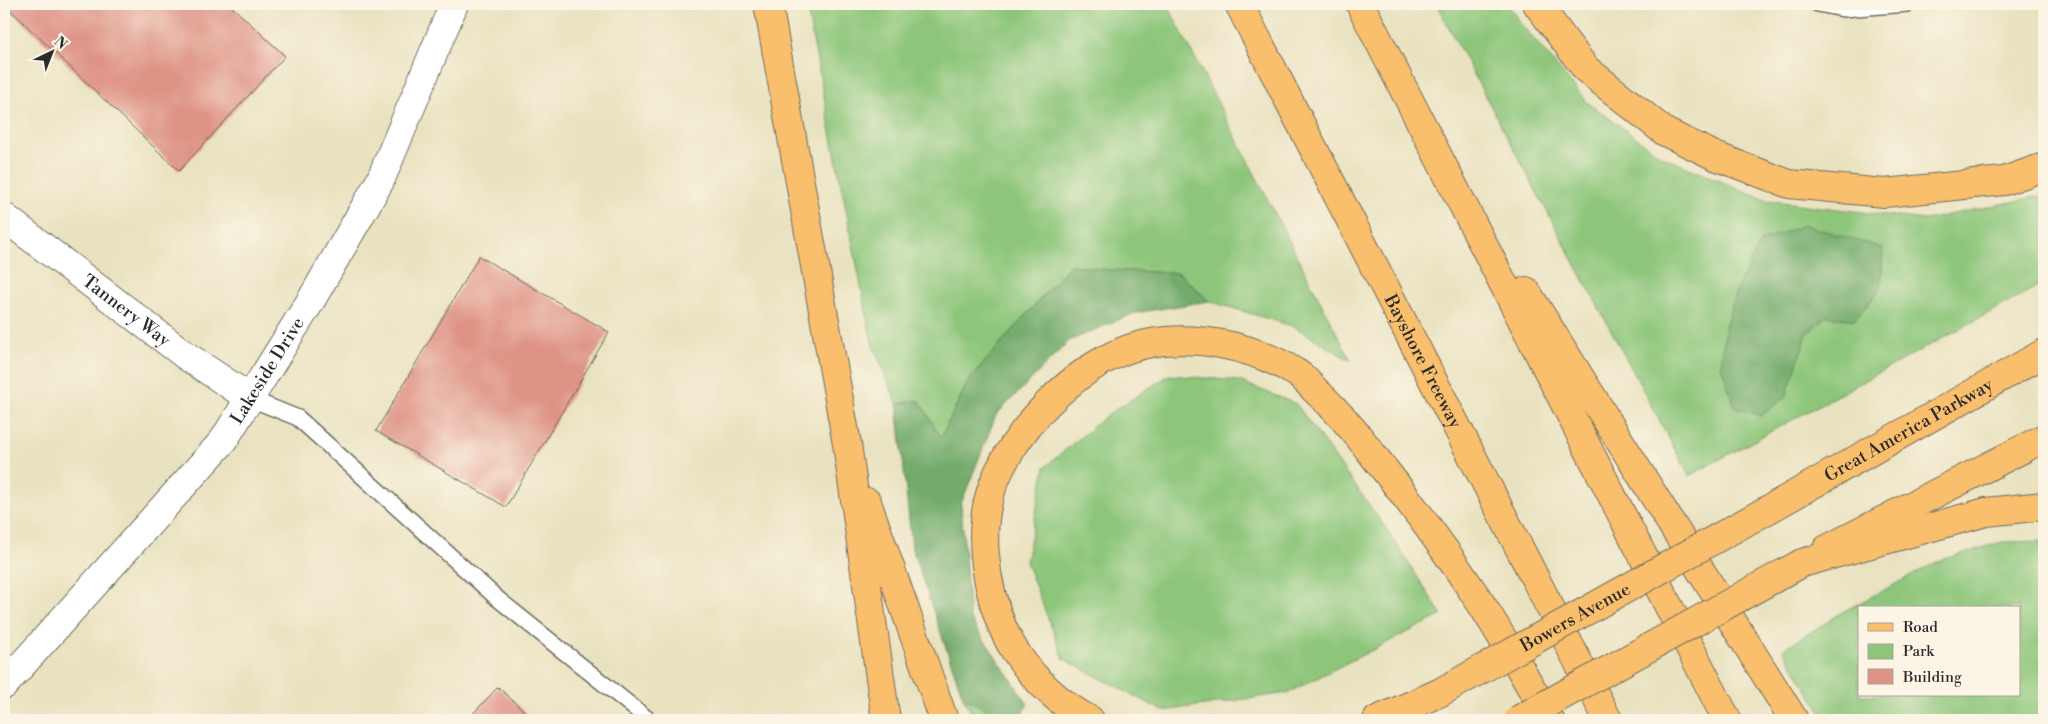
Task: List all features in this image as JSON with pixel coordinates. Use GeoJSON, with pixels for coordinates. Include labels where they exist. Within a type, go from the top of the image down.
{"type":"FeatureCollection","features":[{"type":"Feature","properties":{"kind":"main road"},"geometry":{"type":"LineString","coordinates":[[768,4],[847,444],[886,720]]}},
{"type":"Feature","properties":{"kind":"main road","name":"Bayshore Freeway"},"geometry":{"type":"LineString","coordinates":[[1239,4],[1608,720]]}},
{"type":"Feature","properties":{"kind":"main road"},"geometry":{"type":"LineString","coordinates":[[1360,4],[1727,720]]}},
{"type":"Feature","properties":{"kind":"main road"},"geometry":{"type":"LineString","coordinates":[[1537,4],[1586,69],[1665,132],[1715,156],[1789,184],[1884,193],[2004,181],[2044,167]]}},
{"type":"Feature","properties":{"kind":"main road"},"geometry":{"type":"LineString","coordinates":[[1428,134],[1794,720]]}},
{"type":"Feature","properties":{"kind":"main road"},"geometry":{"type":"LineString","coordinates":[[1090,720],[1071,710],[1042,683],[1015,652],[997,615],[984,554],[985,525],[990,495],[1004,460],[1026,427],[1049,401],[1076,379],[1105,361],[1138,346],[1177,341],[1212,342],[1257,354],[1297,372],[1342,415],[1419,513],[1480,601],[1550,720]]}},
{"type":"Feature","properties":{"kind":"main road","name":"Great America Parkway"},"geometry":{"type":"LineString","coordinates":[[1771,508],[2044,353]]}},
{"type":"Feature","properties":{"kind":"main road"},"geometry":{"type":"LineString","coordinates":[[1518,720],[1802,563],[2044,438]]}},
{"type":"Feature","properties":{"kind":"main road"},"geometry":{"type":"LineString","coordinates":[[847,444],[944,720]]}},
{"type":"Feature","properties":{"kind":"main road"},"geometry":{"type":"LineString","coordinates":[[1802,563],[1986,512],[2044,506]]}},
{"type":"Feature","properties":{"kind":"main road","name":"Bowers Avenue"},"geometry":{"type":"LineString","coordinates":[[1377,720],[1439,693],[1771,508]]}},
{"type":"Feature","properties":{"kind":"street","name":"Lakeside Drive"},"geometry":{"type":"LineString","coordinates":[[4,685],[223,442],[251,399],[380,181],[454,4]]}},
{"type":"Feature","properties":{"kind":"street","name":"Tannery Way"},"geometry":{"type":"LineString","coordinates":[[4,217],[185,355],[251,399]]}},
{"type":"Feature","properties":{"kind":"lane"},"geometry":{"type":"LineString","coordinates":[[1818,4],[1843,9],[1907,4]]}},
{"type":"Feature","properties":{"kind":"lane"},"geometry":{"type":"LineString","coordinates":[[251,399],[298,418],[498,599],[649,720]]}},
{"type":"Feature","properties":{"kind":"green space"},"geometry":{"type":"Polygon","coordinates":[[[806,4],[1167,4],[1351,361],[1295,327],[1209,301],[1179,273],[1110,270],[1070,265],[969,380],[941,438],[919,400],[897,404],[872,343],[806,4]]]}},
{"type":"Feature","properties":{"kind":"green space"},"geometry":{"type":"Polygon","coordinates":[[[1436,4],[1508,4],[1520,23],[1587,102],[1663,157],[1766,200],[1925,220],[2044,195],[2044,283],[1689,476],[1436,4]],[[1804,225],[1807,334],[1827,316],[1836,235],[1804,225]]]}},
{"type":"Feature","properties":{"kind":"green space"},"geometry":{"type":"Polygon","coordinates":[[[1804,225],[1883,248],[1881,288],[1855,320],[1827,316],[1807,334],[1786,397],[1761,416],[1735,407],[1721,366],[1725,327],[1736,291],[1761,241],[1804,225]]]}},
{"type":"Feature","properties":{"kind":"green space"},"geometry":{"type":"Polygon","coordinates":[[[1070,265],[1110,270],[1179,273],[1209,301],[1135,313],[1069,341],[996,415],[961,504],[970,619],[1028,704],[1018,720],[1008,720],[963,697],[912,549],[897,404],[919,400],[941,437],[969,380],[1070,265]]]}},
{"type":"Feature","properties":{"kind":"green space"},"geometry":{"type":"Polygon","coordinates":[[[1169,375],[1239,381],[1296,404],[1385,527],[1442,615],[1287,693],[1163,711],[1064,659],[1026,562],[1045,467],[1107,415],[1169,375]]]}},
{"type":"Feature","properties":{"kind":"green space"},"geometry":{"type":"Polygon","coordinates":[[[2044,541],[2044,720],[1826,720],[1783,649],[1846,610],[1941,560],[2002,542],[2044,541]]]}},
{"type":"Feature","properties":{"kind":"green space"},"geometry":{"type":"Polygon","coordinates":[[[963,697],[1008,720],[975,720],[963,697]]]}},
{"type":"Feature","properties":{"kind":"building"},"geometry":{"type":"Polygon","coordinates":[[[4,4],[229,4],[285,56],[179,171],[4,4]]]}},
{"type":"Feature","properties":{"kind":"building"},"geometry":{"type":"Polygon","coordinates":[[[479,256],[609,332],[506,507],[376,431],[479,256]]]}},
{"type":"Feature","properties":{"kind":"building"},"geometry":{"type":"Polygon","coordinates":[[[498,687],[534,720],[467,720],[498,687]]]}}]}
